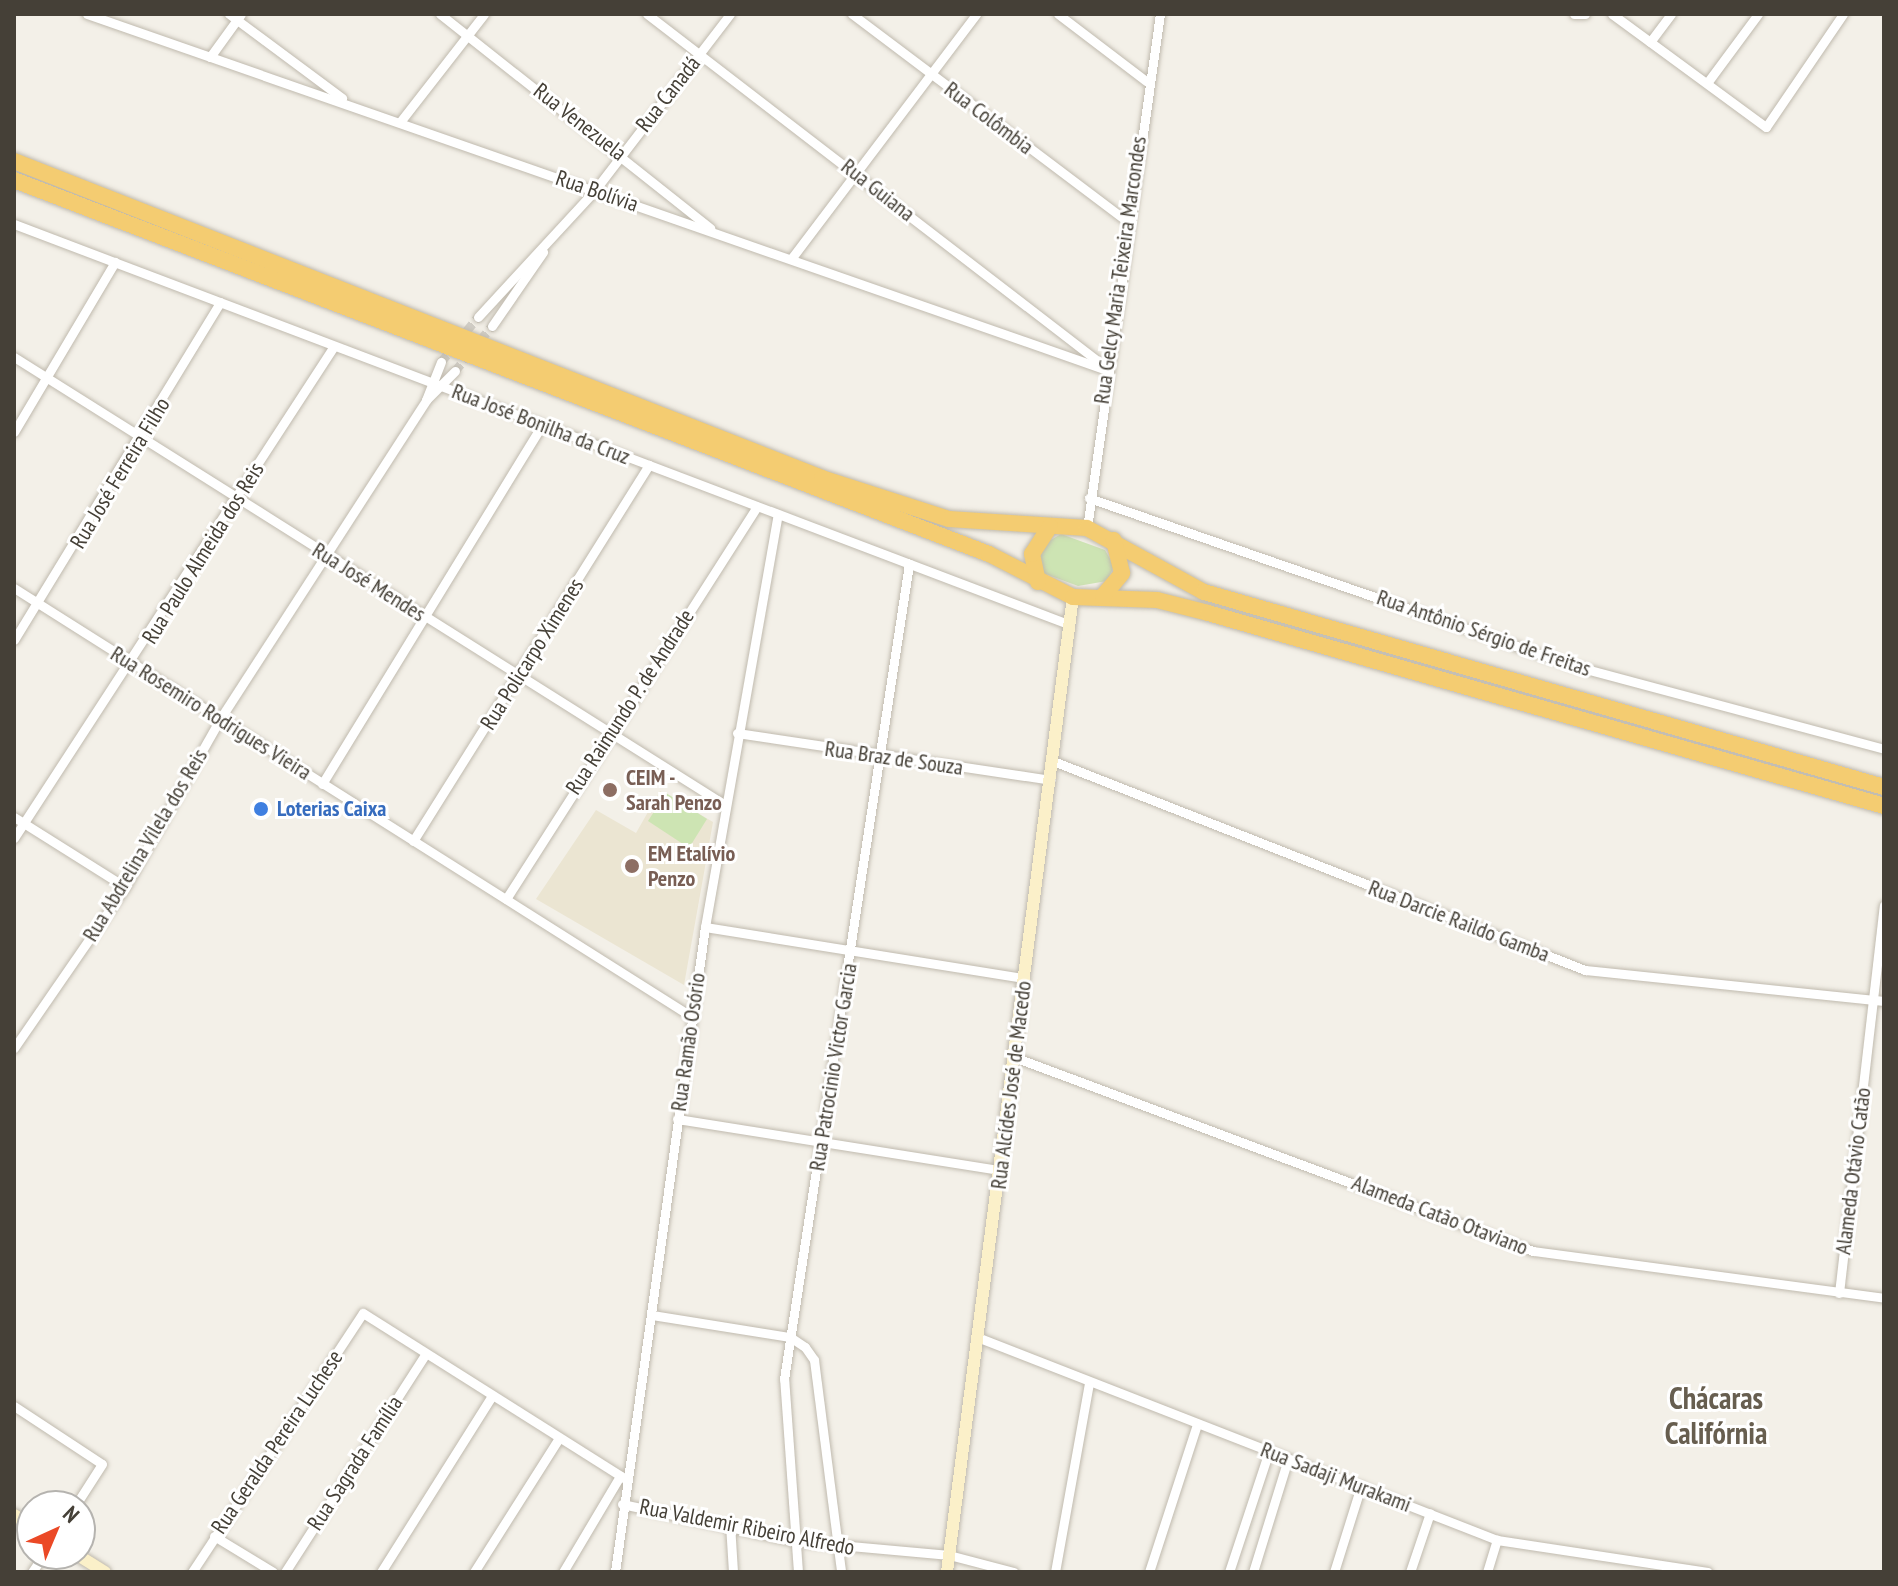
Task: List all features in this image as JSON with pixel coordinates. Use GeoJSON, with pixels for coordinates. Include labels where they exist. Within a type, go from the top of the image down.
{"type":"FeatureCollection","features":[{"type":"Feature","properties":{"kind":"highway"},"geometry":{"type":"LineString","coordinates":[[14,161],[822,478],[949,519],[1087,528],[1114,540],[1204,592],[1884,787]]}},
{"type":"Feature","properties":{"kind":"highway"},"geometry":{"type":"LineString","coordinates":[[14,180],[989,554],[1038,582],[1073,597],[1103,596],[1208,613],[1884,806]]}},
{"type":"Feature","properties":{"kind":"highway"},"geometry":{"type":"LineString","coordinates":[[1038,582],[1032,554],[1050,526]]}},
{"type":"Feature","properties":{"kind":"highway"},"geometry":{"type":"LineString","coordinates":[[1103,596],[1122,573],[1114,540]]}},
{"type":"Feature","properties":{"kind":"street","name":"Rua Bolívia"},"geometry":{"type":"LineString","coordinates":[[87,14],[349,102],[1107,369]]}},
{"type":"Feature","properties":{"kind":"street","name":"Rua Venezuela"},"geometry":{"type":"LineString","coordinates":[[440,14],[621,154],[717,233]]}},
{"type":"Feature","properties":{"kind":"street"},"geometry":{"type":"LineString","coordinates":[[400,122],[484,14]]}},
{"type":"Feature","properties":{"kind":"street","name":"Rua Guiana"},"geometry":{"type":"LineString","coordinates":[[647,14],[1107,369]]}},
{"type":"Feature","properties":{"kind":"street","name":"Rua Canadá"},"geometry":{"type":"LineString","coordinates":[[544,249],[595,190],[730,14]]}},
{"type":"Feature","properties":{"kind":"street","name":"Rua Colômbia"},"geometry":{"type":"LineString","coordinates":[[852,14],[1127,221]]}},
{"type":"Feature","properties":{"kind":"street"},"geometry":{"type":"LineString","coordinates":[[791,259],[976,14]]}},
{"type":"Feature","properties":{"kind":"street"},"geometry":{"type":"LineString","coordinates":[[1058,14],[1146,81]]}},
{"type":"Feature","properties":{"kind":"street","name":"Rua Gelcy Maria Teixeira Marcondes"},"geometry":{"type":"LineString","coordinates":[[1087,528],[1146,81],[1160,14]]}},
{"type":"Feature","properties":{"kind":"street"},"geometry":{"type":"LineString","coordinates":[[1612,14],[1766,127],[1843,14]]}},
{"type":"Feature","properties":{"kind":"street"},"geometry":{"type":"LineString","coordinates":[[1650,42],[1671,14]]}},
{"type":"Feature","properties":{"kind":"street"},"geometry":{"type":"LineString","coordinates":[[1707,83],[1758,14]]}},
{"type":"Feature","properties":{"kind":"street"},"geometry":{"type":"LineString","coordinates":[[210,57],[236,16],[349,102]]}},
{"type":"Feature","properties":{"kind":"street","name":"Rua José Bonilha da Cruz"},"geometry":{"type":"LineString","coordinates":[[14,224],[1068,624]]}},
{"type":"Feature","properties":{"kind":"street"},"geometry":{"type":"LineString","coordinates":[[478,317],[544,249]]}},
{"type":"Feature","properties":{"kind":"street"},"geometry":{"type":"LineString","coordinates":[[492,326],[544,249]]}},
{"type":"Feature","properties":{"kind":"street"},"geometry":{"type":"LineString","coordinates":[[14,432],[115,262]]}},
{"type":"Feature","properties":{"kind":"street","name":"Rua José Ferreira Filho"},"geometry":{"type":"LineString","coordinates":[[14,640],[143,439],[220,302]]}},
{"type":"Feature","properties":{"kind":"street","name":"Rua Paulo Almeida dos Reis"},"geometry":{"type":"LineString","coordinates":[[14,838],[133,664],[334,346]]}},
{"type":"Feature","properties":{"kind":"street","name":"Rua José Mendes"},"geometry":{"type":"LineString","coordinates":[[14,357],[725,805]]}},
{"type":"Feature","properties":{"kind":"street"},"geometry":{"type":"LineString","coordinates":[[426,400],[429,382],[441,362]]}},
{"type":"Feature","properties":{"kind":"street"},"geometry":{"type":"LineString","coordinates":[[426,400],[455,371]]}},
{"type":"Feature","properties":{"kind":"street","name":"Rua Abdrelina Vilela dos Reis"},"geometry":{"type":"LineString","coordinates":[[14,1048],[125,887],[220,719],[330,557],[426,400]]}},
{"type":"Feature","properties":{"kind":"street"},"geometry":{"type":"LineString","coordinates":[[322,784],[542,425]]}},
{"type":"Feature","properties":{"kind":"street","name":"Rua Policarpo Ximenes"},"geometry":{"type":"LineString","coordinates":[[413,841],[649,465]]}},
{"type":"Feature","properties":{"kind":"street","name":"Rua Antônio Sérgio de Freitas"},"geometry":{"type":"LineString","coordinates":[[1089,498],[1571,665],[1884,749]]}},
{"type":"Feature","properties":{"kind":"street","name":"Rua Raimundo P. de Andrade"},"geometry":{"type":"LineString","coordinates":[[506,899],[609,732],[757,506]]}},
{"type":"Feature","properties":{"kind":"street","name":"Rua Ramão Osório"},"geometry":{"type":"LineString","coordinates":[[615,1572],[624,1478],[652,1315],[705,927],[778,514]]}},
{"type":"Feature","properties":{"kind":"street","name":"Rua Patrocinio Victor Garcia"},"geometry":{"type":"LineString","coordinates":[[798,1572],[784,1379],[909,564]]}},
{"type":"Feature","properties":{"kind":"street","name":"Rua Rosemiro Rodrigues Vieira"},"geometry":{"type":"LineString","coordinates":[[14,588],[692,1017]]}},
{"type":"Feature","properties":{"kind":"street","name":"Rua Alcídes José de Macedo"},"geometry":{"type":"LineString","coordinates":[[947,1572],[1073,597]]}},
{"type":"Feature","properties":{"kind":"street","name":"Rua Braz de Souza"},"geometry":{"type":"LineString","coordinates":[[737,733],[1051,780]]}},
{"type":"Feature","properties":{"kind":"street","name":"Rua Darcie Raildo Gamba"},"geometry":{"type":"LineString","coordinates":[[1053,761],[1585,970],[1884,1001]]}},
{"type":"Feature","properties":{"kind":"street"},"geometry":{"type":"LineString","coordinates":[[14,817],[125,887]]}},
{"type":"Feature","properties":{"kind":"street","name":"Alameda Otávio Catão"},"geometry":{"type":"LineString","coordinates":[[1839,1293],[1884,906]]}},
{"type":"Feature","properties":{"kind":"street"},"geometry":{"type":"LineString","coordinates":[[705,927],[1024,978]]}},
{"type":"Feature","properties":{"kind":"street","name":"Alameda Catão Otaviano"},"geometry":{"type":"LineString","coordinates":[[1014,1057],[1533,1251],[1884,1298]]}},
{"type":"Feature","properties":{"kind":"street"},"geometry":{"type":"LineString","coordinates":[[677,1119],[822,1145],[1000,1170]]}},
{"type":"Feature","properties":{"kind":"street","name":"Rua Geralda Pereira Luchese"},"geometry":{"type":"LineString","coordinates":[[192,1572],[363,1313],[426,1353]]}},
{"type":"Feature","properties":{"kind":"street"},"geometry":{"type":"LineString","coordinates":[[652,1315],[790,1337],[814,1360],[841,1572]]}},
{"type":"Feature","properties":{"kind":"street","name":"Rua Sadaji Murakami"},"geometry":{"type":"LineString","coordinates":[[977,1337],[1497,1540],[1708,1572]]}},
{"type":"Feature","properties":{"kind":"street"},"geometry":{"type":"LineString","coordinates":[[426,1353],[624,1478],[563,1572]]}},
{"type":"Feature","properties":{"kind":"street","name":"Rua Sagrada Família"},"geometry":{"type":"LineString","coordinates":[[285,1572],[426,1353]]}},
{"type":"Feature","properties":{"kind":"street"},"geometry":{"type":"LineString","coordinates":[[1055,1572],[1089,1383]]}},
{"type":"Feature","properties":{"kind":"street"},"geometry":{"type":"LineString","coordinates":[[381,1572],[492,1396]]}},
{"type":"Feature","properties":{"kind":"street"},"geometry":{"type":"LineString","coordinates":[[14,1406],[102,1464],[85,1490]]}},
{"type":"Feature","properties":{"kind":"street"},"geometry":{"type":"LineString","coordinates":[[1149,1572],[1197,1424]]}},
{"type":"Feature","properties":{"kind":"street"},"geometry":{"type":"LineString","coordinates":[[474,1572],[559,1438]]}},
{"type":"Feature","properties":{"kind":"street"},"geometry":{"type":"LineString","coordinates":[[1229,1572],[1269,1451]]}},
{"type":"Feature","properties":{"kind":"street"},"geometry":{"type":"LineString","coordinates":[[1253,1572],[1288,1459]]}},
{"type":"Feature","properties":{"kind":"street"},"geometry":{"type":"LineString","coordinates":[[1334,1572],[1361,1486]]}},
{"type":"Feature","properties":{"kind":"street","name":"Rua Valdemir Ribeiro Alfredo"},"geometry":{"type":"LineString","coordinates":[[622,1504],[730,1524],[795,1541],[840,1548],[949,1555],[1014,1572]]}},
{"type":"Feature","properties":{"kind":"street"},"geometry":{"type":"LineString","coordinates":[[1410,1572],[1430,1513]]}},
{"type":"Feature","properties":{"kind":"street"},"geometry":{"type":"LineString","coordinates":[[730,1524],[733,1572]]}},
{"type":"Feature","properties":{"kind":"street"},"geometry":{"type":"LineString","coordinates":[[214,1536],[273,1572]]}},
{"type":"Feature","properties":{"kind":"street"},"geometry":{"type":"LineString","coordinates":[[1487,1572],[1497,1540]]}},
{"type":"Feature","properties":{"kind":"shaded area","name":"EM Etalívio Penzo"},"geometry":{"type":"Polygon","coordinates":[[[660,791],[713,822],[684,985],[536,899],[596,810],[636,833],[660,791]]]}},
{"type":"Feature","properties":{"kind":"green space"},"geometry":{"type":"Polygon","coordinates":[[[1061,534],[1105,550],[1114,566],[1107,581],[1078,586],[1043,573],[1037,548],[1061,534]]]}},
{"type":"Feature","properties":{"kind":"green space"},"geometry":{"type":"Polygon","coordinates":[[[666,793],[707,819],[689,848],[648,821],[666,793]]]}},
{"type":"Feature","properties":{"kind":"tunnel"},"geometry":{"type":"LineString","coordinates":[[441,362],[478,317]]}},
{"type":"Feature","properties":{"kind":"tunnel"},"geometry":{"type":"LineString","coordinates":[[455,371],[492,326]]}},
{"type":"Feature","properties":{"kind":"place","name":"CEIM - Sarah Penzo"},"geometry":{"type":"Point","coordinates":[610,790]}},
{"type":"Feature","properties":{"kind":"place","name":"Loterias Caixa"},"geometry":{"type":"Point","coordinates":[261,809]}},
{"type":"Feature","properties":{"kind":"place","name":"EM Etalívio Penzo"},"geometry":{"type":"Point","coordinates":[632,866]}},
{"type":"Feature","properties":{"kind":"district","name":"Chácaras Califórnia"},"geometry":{"type":"Point","coordinates":[1716,1415]}}]}
